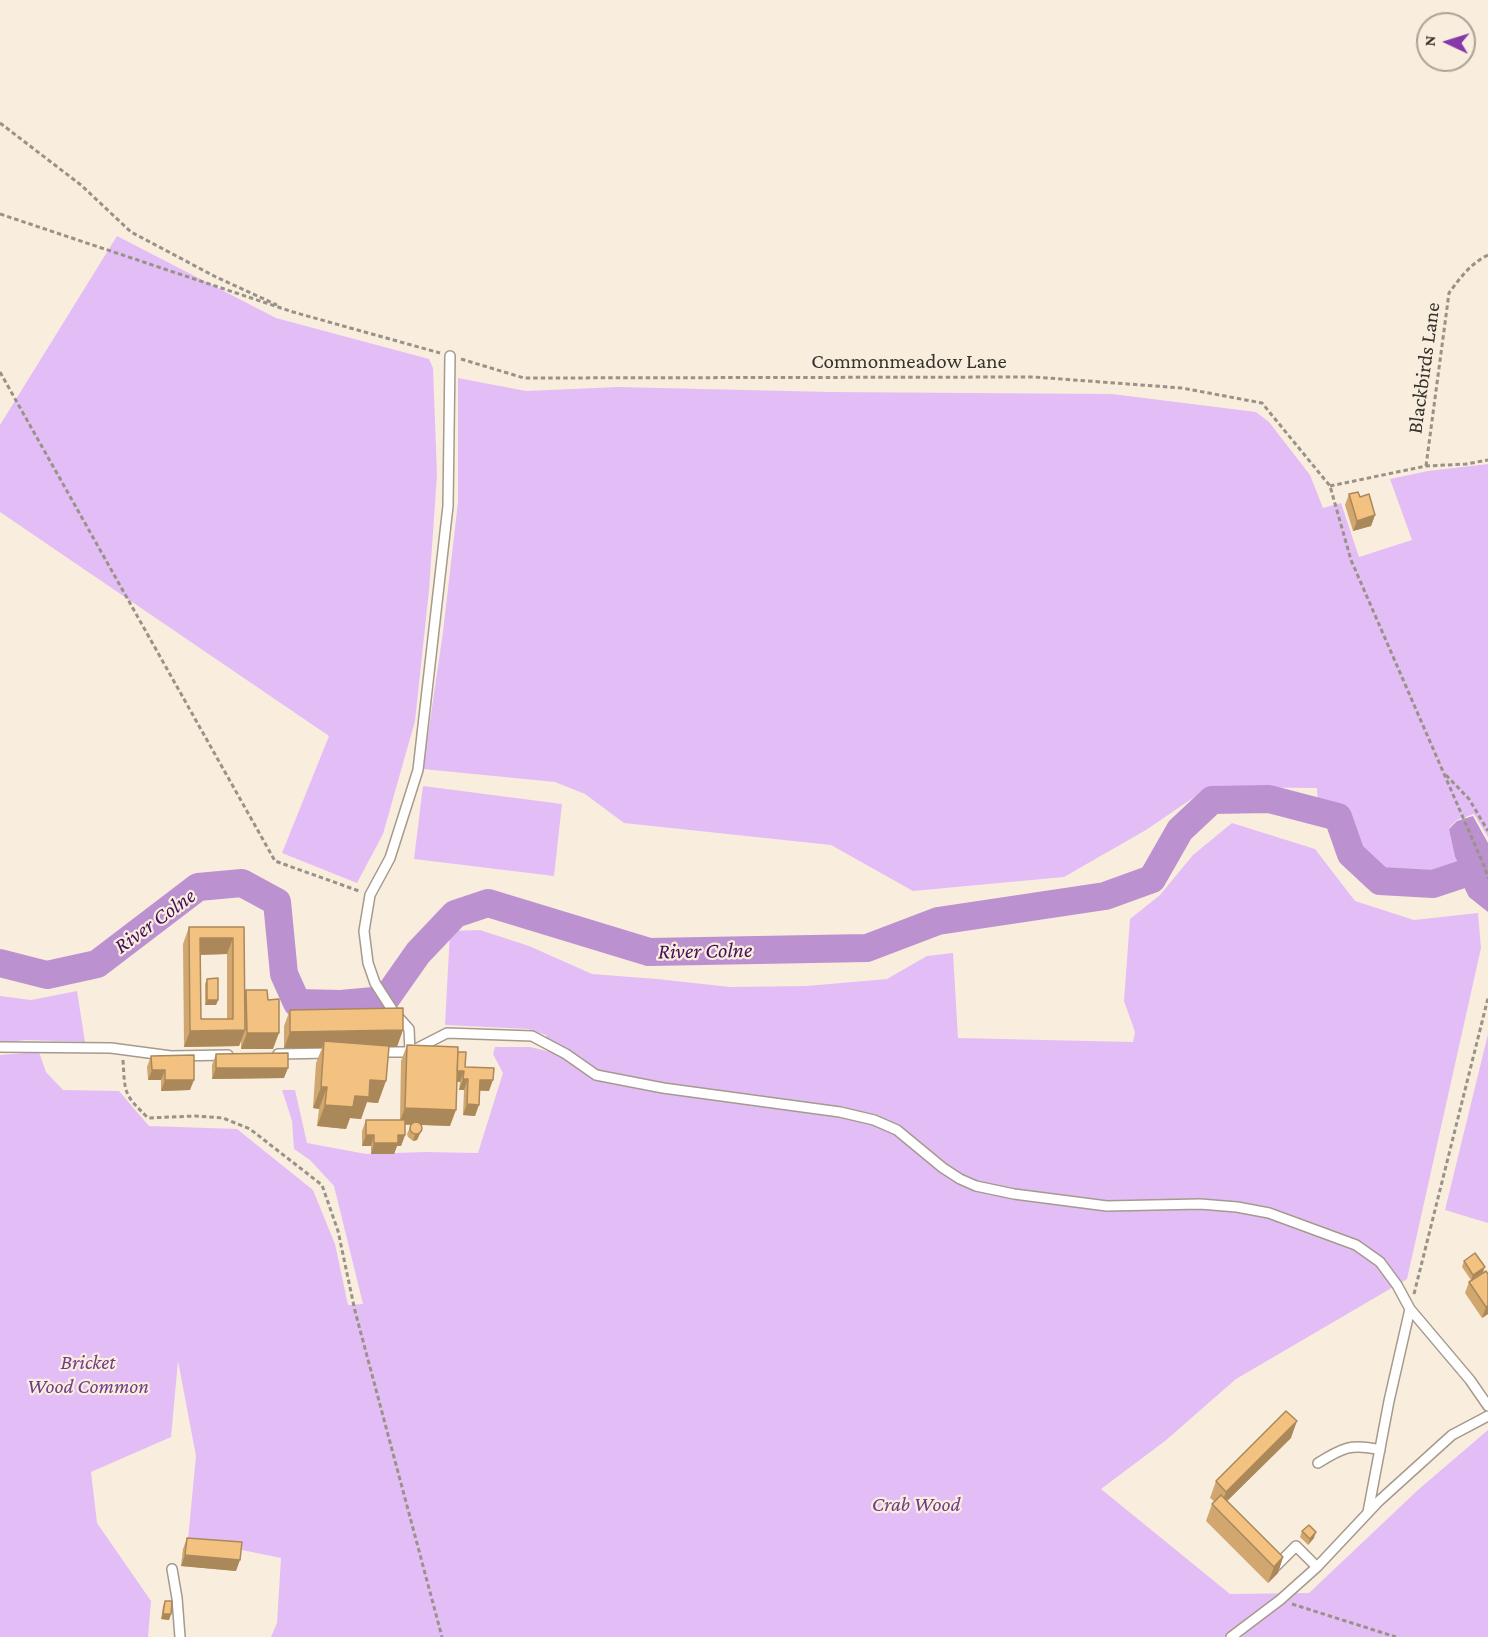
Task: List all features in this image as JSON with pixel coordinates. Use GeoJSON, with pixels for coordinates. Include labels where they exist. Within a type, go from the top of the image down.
{"type":"FeatureCollection","features":[{"type":"Feature","properties":{"kind":"lane"},"geometry":{"type":"LineString","coordinates":[[410,1052],[410,1029],[393,1011],[375,983],[368,963],[364,931],[370,895],[390,858],[418,770],[448,506],[450,356]]}},
{"type":"Feature","properties":{"kind":"lane"},"geometry":{"type":"LineString","coordinates":[[363,1053],[410,1052],[447,1033],[532,1036],[566,1054],[596,1075],[663,1088],[840,1112],[874,1120],[897,1130],[943,1168],[976,1186],[1036,1197],[1107,1206],[1200,1204],[1237,1207],[1269,1213],[1356,1245],[1380,1262],[1397,1285],[1410,1309],[1470,1380],[1488,1406]]}},
{"type":"Feature","properties":{"kind":"lane"},"geometry":{"type":"LineString","coordinates":[[0,1047],[123,1049],[171,1056],[243,1055]]}},
{"type":"Feature","properties":{"kind":"lane"},"geometry":{"type":"LineString","coordinates":[[267,1054],[339,1053]]}},
{"type":"Feature","properties":{"kind":"lane"},"geometry":{"type":"LineString","coordinates":[[1368,1512],[1410,1309]]}},
{"type":"Feature","properties":{"kind":"lane"},"geometry":{"type":"LineString","coordinates":[[1231,1637],[1280,1600],[1317,1567],[1368,1512],[1452,1435],[1488,1416]]}},
{"type":"Feature","properties":{"kind":"lane"},"geometry":{"type":"LineString","coordinates":[[1318,1463],[1339,1450],[1355,1445],[1380,1450]]}},
{"type":"Feature","properties":{"kind":"lane"},"geometry":{"type":"LineString","coordinates":[[1268,1558],[1276,1566],[1296,1546],[1317,1567]]}},
{"type":"Feature","properties":{"kind":"lane"},"geometry":{"type":"LineString","coordinates":[[172,1569],[180,1637]]}},
{"type":"Feature","properties":{"kind":"path"},"geometry":{"type":"LineString","coordinates":[[0,123],[81,185],[131,232],[216,278],[293,312]]}},
{"type":"Feature","properties":{"kind":"path"},"geometry":{"type":"LineString","coordinates":[[0,214],[293,312]]}},
{"type":"Feature","properties":{"kind":"path","name":"Blackbirds Lane"},"geometry":{"type":"LineString","coordinates":[[1426,466],[1449,293],[1461,275],[1488,255]]}},
{"type":"Feature","properties":{"kind":"path","name":"Commonmeadow Lane"},"geometry":{"type":"LineString","coordinates":[[293,312],[524,378],[1034,377],[1182,388],[1262,403],[1330,486]]}},
{"type":"Feature","properties":{"kind":"path"},"geometry":{"type":"LineString","coordinates":[[0,372],[275,861],[370,895]]}},
{"type":"Feature","properties":{"kind":"path"},"geometry":{"type":"LineString","coordinates":[[1488,460],[1466,464],[1426,466],[1330,486],[1351,560],[1488,878]]}},
{"type":"Feature","properties":{"kind":"path"},"geometry":{"type":"LineString","coordinates":[[1444,774],[1469,800],[1488,831]]}},
{"type":"Feature","properties":{"kind":"path"},"geometry":{"type":"LineString","coordinates":[[1410,1309],[1488,998]]}},
{"type":"Feature","properties":{"kind":"path"},"geometry":{"type":"LineString","coordinates":[[123,1049],[125,1089],[128,1098],[148,1118],[195,1116],[223,1118],[250,1128],[322,1185],[338,1231],[355,1311],[442,1637]]}},
{"type":"Feature","properties":{"kind":"path"},"geometry":{"type":"LineString","coordinates":[[1280,1600],[1396,1637]]}},
{"type":"Feature","properties":{"kind":"green space"},"geometry":{"type":"Polygon","coordinates":[[[117,236],[276,318],[429,359],[433,368],[437,475],[429,590],[415,721],[383,834],[357,883],[282,853],[329,736],[0,512],[0,425],[117,236]]]}},
{"type":"Feature","properties":{"kind":"green space"},"geometry":{"type":"Polygon","coordinates":[[[458,378],[526,391],[618,387],[830,392],[1112,394],[1256,412],[1269,422],[1310,475],[1323,508],[1341,503],[1359,557],[1412,540],[1390,479],[1428,471],[1488,464],[1488,837],[1474,814],[1457,820],[1449,828],[1455,857],[1461,868],[1435,877],[1381,876],[1356,850],[1344,816],[1318,806],[1317,788],[1209,787],[1146,830],[1064,877],[913,891],[831,845],[624,823],[585,794],[555,782],[423,769],[443,632],[458,502],[458,378]]]}},
{"type":"Feature","properties":{"kind":"green space"},"geometry":{"type":"Polygon","coordinates":[[[423,786],[562,804],[554,876],[414,859],[423,786]]]}},
{"type":"Feature","properties":{"kind":"green space"},"geometry":{"type":"Polygon","coordinates":[[[1232,823],[1315,849],[1355,901],[1414,920],[1478,913],[1481,948],[1407,1279],[1236,1379],[1165,1441],[1101,1489],[1230,1594],[1309,1593],[1419,1489],[1488,1430],[1488,1637],[271,1637],[277,1623],[281,1558],[188,1539],[196,1456],[178,1361],[171,1437],[91,1472],[97,1523],[151,1601],[148,1637],[0,1637],[0,1055],[39,1052],[46,1072],[63,1090],[119,1091],[149,1126],[237,1129],[313,1190],[335,1244],[348,1305],[363,1304],[334,1186],[310,1160],[294,1149],[292,1121],[282,1090],[295,1090],[307,1143],[366,1154],[478,1153],[503,1073],[493,1054],[495,1047],[530,1047],[551,1052],[546,1035],[528,1029],[445,1025],[450,931],[480,930],[529,946],[592,974],[730,987],[807,986],[887,979],[927,956],[953,953],[958,1038],[1133,1042],[1135,1032],[1124,1001],[1130,919],[1160,895],[1193,855],[1232,823]]]}},
{"type":"Feature","properties":{"kind":"green space"},"geometry":{"type":"Polygon","coordinates":[[[77,991],[85,1042],[26,1040],[0,1043],[0,996],[31,1000],[77,991]]]}},
{"type":"Feature","properties":{"kind":"green space"},"geometry":{"type":"Polygon","coordinates":[[[1488,1034],[1488,1223],[1445,1210],[1488,1034]]]}},
{"type":"Feature","properties":{"kind":"shaded area"},"geometry":{"type":"Polygon","coordinates":[[[1473,816],[1488,843],[1488,912],[1469,897],[1465,889],[1449,829],[1457,821],[1473,816]]]}},
{"type":"Feature","properties":{"kind":"building"},"geometry":{"type":"Polygon","coordinates":[[[1358,492],[1360,497],[1369,494],[1375,515],[1357,521],[1349,494],[1358,492]]]}},
{"type":"Feature","properties":{"kind":"building"},"geometry":{"type":"Polygon","coordinates":[[[189,927],[244,927],[245,1030],[190,1031],[189,927]],[[200,938],[201,1019],[233,1019],[233,938],[200,938]]]}},
{"type":"Feature","properties":{"kind":"building"},"geometry":{"type":"Polygon","coordinates":[[[218,978],[218,1000],[207,1000],[207,979],[218,978]]]}},
{"type":"Feature","properties":{"kind":"building"},"geometry":{"type":"Polygon","coordinates":[[[246,990],[267,990],[268,1000],[279,999],[279,1033],[247,1033],[246,990]]]}},
{"type":"Feature","properties":{"kind":"building"},"geometry":{"type":"Polygon","coordinates":[[[403,1008],[403,1030],[290,1032],[290,1010],[403,1008]]]}},
{"type":"Feature","properties":{"kind":"building"},"geometry":{"type":"Polygon","coordinates":[[[324,1041],[389,1046],[386,1081],[370,1080],[369,1097],[355,1096],[353,1107],[325,1105],[327,1087],[321,1087],[324,1041]]]}},
{"type":"Feature","properties":{"kind":"building"},"geometry":{"type":"Polygon","coordinates":[[[407,1045],[458,1047],[456,1110],[405,1108],[407,1045]]]}},
{"type":"Feature","properties":{"kind":"building"},"geometry":{"type":"Polygon","coordinates":[[[458,1052],[466,1052],[465,1067],[494,1068],[493,1080],[480,1080],[479,1105],[467,1104],[468,1079],[463,1079],[464,1071],[457,1071],[458,1052]]]}},
{"type":"Feature","properties":{"kind":"building"},"geometry":{"type":"Polygon","coordinates":[[[288,1053],[288,1068],[216,1068],[216,1054],[288,1053]]]}},
{"type":"Feature","properties":{"kind":"building"},"geometry":{"type":"Polygon","coordinates":[[[194,1055],[194,1080],[165,1080],[165,1070],[152,1070],[151,1056],[194,1055]]]}},
{"type":"Feature","properties":{"kind":"building"},"geometry":{"type":"Polygon","coordinates":[[[366,1120],[405,1120],[405,1135],[398,1135],[398,1143],[374,1143],[374,1135],[366,1135],[366,1120]]]}},
{"type":"Feature","properties":{"kind":"building"},"geometry":{"type":"Polygon","coordinates":[[[418,1122],[421,1123],[421,1133],[414,1134],[411,1133],[410,1126],[411,1123],[418,1122]]]}},
{"type":"Feature","properties":{"kind":"building"},"geometry":{"type":"Polygon","coordinates":[[[1475,1253],[1485,1267],[1473,1275],[1464,1261],[1475,1253]]]}},
{"type":"Feature","properties":{"kind":"building"},"geometry":{"type":"Polygon","coordinates":[[[1486,1271],[1488,1274],[1488,1306],[1486,1307],[1469,1282],[1486,1271]]]}},
{"type":"Feature","properties":{"kind":"building"},"geometry":{"type":"Polygon","coordinates":[[[1286,1411],[1297,1421],[1226,1492],[1216,1481],[1286,1411]]]}},
{"type":"Feature","properties":{"kind":"building"},"geometry":{"type":"Polygon","coordinates":[[[1221,1495],[1283,1557],[1274,1567],[1212,1504],[1221,1495]]]}},
{"type":"Feature","properties":{"kind":"building"},"geometry":{"type":"Polygon","coordinates":[[[1309,1525],[1316,1532],[1310,1539],[1302,1531],[1309,1525]]]}},
{"type":"Feature","properties":{"kind":"building"},"geometry":{"type":"Polygon","coordinates":[[[187,1538],[242,1542],[240,1560],[185,1555],[187,1538]]]}},
{"type":"Feature","properties":{"kind":"building"},"geometry":{"type":"Polygon","coordinates":[[[165,1601],[172,1601],[171,1614],[163,1614],[165,1601]]]}},
{"type":"Feature","properties":{"kind":"waterway","name":"River Colne"},"geometry":{"type":"LineString","coordinates":[[0,963],[47,975],[97,964],[198,887],[242,883],[277,902],[284,974],[297,1003],[341,1004],[385,1000],[418,953],[455,914],[488,903],[649,952],[867,948],[938,921],[1105,896],[1152,879],[1180,830],[1212,800],[1269,799],[1338,817],[1351,854],[1380,881],[1433,884],[1481,868],[1488,868]]}},
{"type":"Feature","properties":{"kind":"park label","name":"Bricket Wood Common"},"geometry":{"type":"Point","coordinates":[88,1375]}},
{"type":"Feature","properties":{"kind":"park label","name":"Crab Wood"},"geometry":{"type":"Point","coordinates":[916,1505]}}]}
